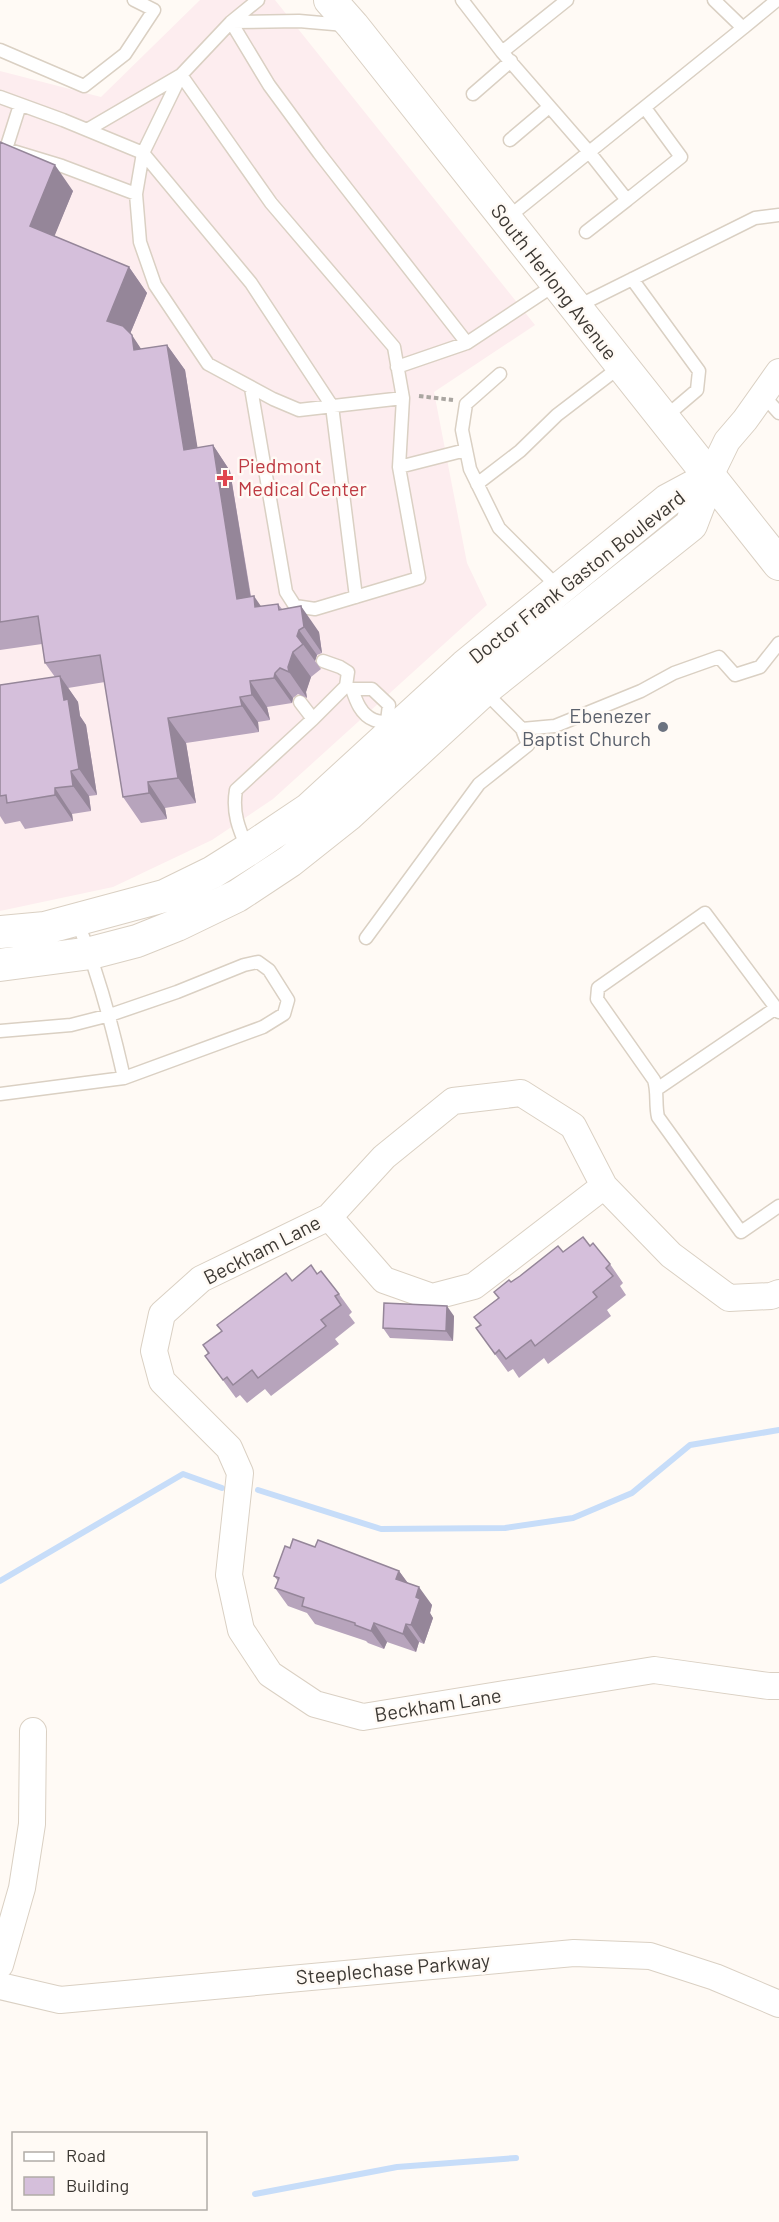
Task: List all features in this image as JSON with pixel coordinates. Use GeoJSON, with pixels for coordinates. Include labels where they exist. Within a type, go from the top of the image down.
{"type":"FeatureCollection","features":[{"type":"Feature","properties":{"kind":"street","name":"South Herlong Avenue"},"geometry":{"type":"LineString","coordinates":[[330,0],[353,26],[779,564]]}},
{"type":"Feature","properties":{"kind":"street"},"geometry":{"type":"LineString","coordinates":[[709,478],[727,441],[745,420],[771,403],[779,372]]}},
{"type":"Feature","properties":{"kind":"street","name":"Doctor Frank Gaston Boulevard"},"geometry":{"type":"LineString","coordinates":[[0,965],[91,953],[157,933],[237,896],[290,861],[348,815],[475,678],[569,601],[691,525],[709,478]]}},
{"type":"Feature","properties":{"kind":"street","name":"Doctor Frank Gaston Boulevard"},"geometry":{"type":"LineString","coordinates":[[0,932],[45,928],[77,921],[164,896],[213,872],[309,809],[392,726],[475,678]]}},
{"type":"Feature","properties":{"kind":"street","name":"Beckham Lane"},"geometry":{"type":"LineString","coordinates":[[779,1293],[771,1296],[729,1298],[671,1255],[604,1186],[573,1126],[521,1093],[453,1101],[384,1157],[329,1217],[201,1279],[162,1314],[154,1351],[162,1381],[229,1448],[240,1473],[229,1575],[242,1630],[270,1674],[315,1704],[363,1717],[654,1670],[779,1686]]}},
{"type":"Feature","properties":{"kind":"street","name":"Beckham Lane"},"geometry":{"type":"LineString","coordinates":[[329,1217],[384,1280],[432,1297],[474,1286],[604,1186]]}},
{"type":"Feature","properties":{"kind":"street"},"geometry":{"type":"LineString","coordinates":[[0,1965],[22,1888],[32,1824],[33,1731]]}},
{"type":"Feature","properties":{"kind":"street","name":"Steeplechase Parkway"},"geometry":{"type":"LineString","coordinates":[[0,1986],[60,2000],[574,1953],[650,1956],[715,1977],[779,2004]]}},
{"type":"Feature","properties":{"kind":"lane"},"geometry":{"type":"LineString","coordinates":[[0,50],[84,86],[125,54],[154,10],[134,0]]}},
{"type":"Feature","properties":{"kind":"lane"},"geometry":{"type":"LineString","coordinates":[[87,130],[181,75],[231,22],[258,0]]}},
{"type":"Feature","properties":{"kind":"lane"},"geometry":{"type":"LineString","coordinates":[[462,0],[627,200]]}},
{"type":"Feature","properties":{"kind":"lane"},"geometry":{"type":"LineString","coordinates":[[473,94],[507,57],[567,0]]}},
{"type":"Feature","properties":{"kind":"lane"},"geometry":{"type":"LineString","coordinates":[[714,0],[744,28]]}},
{"type":"Feature","properties":{"kind":"lane"},"geometry":{"type":"LineString","coordinates":[[505,220],[777,0]]}},
{"type":"Feature","properties":{"kind":"lane"},"geometry":{"type":"LineString","coordinates":[[231,22],[299,21],[353,26]]}},
{"type":"Feature","properties":{"kind":"lane"},"geometry":{"type":"LineString","coordinates":[[231,22],[275,94],[467,343]]}},
{"type":"Feature","properties":{"kind":"lane"},"geometry":{"type":"LineString","coordinates":[[181,75],[143,153],[136,194],[140,242],[155,285],[208,364],[251,388],[299,410],[403,398]]}},
{"type":"Feature","properties":{"kind":"lane"},"geometry":{"type":"LineString","coordinates":[[181,75],[272,203],[394,347],[403,398],[399,467],[419,578],[315,609],[295,606],[286,592],[251,388]]}},
{"type":"Feature","properties":{"kind":"lane"},"geometry":{"type":"LineString","coordinates":[[0,97],[143,153],[251,283],[332,406],[356,597]]}},
{"type":"Feature","properties":{"kind":"lane"},"geometry":{"type":"LineString","coordinates":[[20,105],[6,149],[62,166],[136,194]]}},
{"type":"Feature","properties":{"kind":"lane"},"geometry":{"type":"LineString","coordinates":[[510,140],[549,107]]}},
{"type":"Feature","properties":{"kind":"lane"},"geometry":{"type":"LineString","coordinates":[[586,232],[681,157],[645,108]]}},
{"type":"Feature","properties":{"kind":"lane"},"geometry":{"type":"LineString","coordinates":[[397,367],[467,343],[566,296],[632,279],[756,218],[779,214]]}},
{"type":"Feature","properties":{"kind":"lane"},"geometry":{"type":"LineString","coordinates":[[632,279],[699,371],[697,390],[662,418]]}},
{"type":"Feature","properties":{"kind":"lane"},"geometry":{"type":"LineString","coordinates":[[477,484],[520,451],[557,415],[621,366]]}},
{"type":"Feature","properties":{"kind":"lane"},"geometry":{"type":"LineString","coordinates":[[501,374],[466,404],[462,430],[470,469],[499,528],[569,601]]}},
{"type":"Feature","properties":{"kind":"lane"},"geometry":{"type":"LineString","coordinates":[[399,467],[466,450]]}},
{"type":"Feature","properties":{"kind":"lane"},"geometry":{"type":"LineString","coordinates":[[522,729],[555,726],[641,691],[674,673],[719,657],[735,675],[760,668],[779,643]]}},
{"type":"Feature","properties":{"kind":"lane"},"geometry":{"type":"LineString","coordinates":[[248,850],[236,820],[233,804],[236,790],[349,687],[372,689],[389,705],[392,726],[374,720],[357,705],[349,687],[348,672],[323,661]]}},
{"type":"Feature","properties":{"kind":"lane"},"geometry":{"type":"LineString","coordinates":[[366,938],[479,784],[528,745],[522,729],[475,678]]}},
{"type":"Feature","properties":{"kind":"lane"},"geometry":{"type":"LineString","coordinates":[[300,702],[313,719]]}},
{"type":"Feature","properties":{"kind":"lane"},"geometry":{"type":"LineString","coordinates":[[657,1089],[778,1010],[705,913],[598,988],[597,999],[654,1080],[657,1089],[655,1099],[658,1117],[741,1232],[779,1206]]}},
{"type":"Feature","properties":{"kind":"lane"},"geometry":{"type":"LineString","coordinates":[[77,921],[91,953],[110,1015],[124,1078]]}},
{"type":"Feature","properties":{"kind":"lane"},"geometry":{"type":"LineString","coordinates":[[0,1031],[71,1025],[110,1015],[177,992],[244,965],[258,962],[269,970],[288,1000],[284,1014],[263,1027],[124,1078],[0,1094]]}},
{"type":"Feature","properties":{"kind":"path"},"geometry":{"type":"LineString","coordinates":[[403,398],[420,396],[449,399],[466,404]]}},
{"type":"Feature","properties":{"kind":"shaded area","name":"Piedmont Medical Center"},"geometry":{"type":"Polygon","coordinates":[[[200,0],[275,0],[535,325],[434,392],[467,563],[487,605],[273,799],[212,840],[113,887],[0,911],[0,71],[101,97],[200,0]]]}},
{"type":"Feature","properties":{"kind":"building"},"geometry":{"type":"Polygon","coordinates":[[[0,142],[55,165],[30,226],[129,267],[107,321],[123,326],[132,335],[134,350],[167,345],[184,450],[213,445],[237,599],[254,596],[255,607],[278,604],[279,610],[301,606],[304,627],[299,630],[297,636],[303,644],[293,652],[288,667],[289,672],[280,668],[274,678],[250,681],[252,695],[240,697],[242,706],[168,718],[178,778],[148,782],[149,793],[123,797],[100,655],[45,663],[38,616],[0,622],[0,142]]]}},
{"type":"Feature","properties":{"kind":"building"},"geometry":{"type":"Polygon","coordinates":[[[60,676],[64,700],[68,699],[79,769],[71,771],[73,786],[55,788],[55,795],[7,803],[6,795],[0,796],[0,685],[60,676]]]}},
{"type":"Feature","properties":{"kind":"building"},"geometry":{"type":"Polygon","coordinates":[[[583,1237],[590,1246],[593,1243],[610,1264],[606,1268],[613,1276],[593,1292],[597,1297],[535,1346],[531,1340],[506,1359],[499,1350],[495,1354],[476,1328],[481,1325],[474,1317],[499,1298],[494,1292],[509,1280],[511,1282],[520,1276],[558,1246],[563,1252],[583,1237]]]}},
{"type":"Feature","properties":{"kind":"building"},"geometry":{"type":"Polygon","coordinates":[[[311,1265],[317,1274],[321,1271],[339,1294],[335,1296],[341,1305],[321,1320],[326,1326],[258,1378],[252,1370],[233,1385],[227,1377],[223,1380],[205,1356],[209,1353],[203,1345],[222,1331],[217,1325],[286,1273],[292,1281],[311,1265]]]}},
{"type":"Feature","properties":{"kind":"building"},"geometry":{"type":"Polygon","coordinates":[[[384,1303],[447,1306],[446,1331],[383,1328],[384,1303]]]}},
{"type":"Feature","properties":{"kind":"building"},"geometry":{"type":"Polygon","coordinates":[[[293,1539],[315,1547],[318,1540],[399,1571],[396,1579],[419,1587],[416,1597],[420,1599],[411,1625],[406,1624],[403,1634],[374,1623],[371,1631],[355,1623],[302,1606],[304,1598],[275,1588],[279,1578],[274,1576],[285,1546],[290,1548],[293,1539]]]}},
{"type":"Feature","properties":{"kind":"waterway"},"geometry":{"type":"LineString","coordinates":[[258,1490],[381,1529],[505,1528],[573,1518],[632,1493],[690,1445],[779,1430]]}},
{"type":"Feature","properties":{"kind":"waterway"},"geometry":{"type":"LineString","coordinates":[[0,1581],[183,1474],[222,1488]]}},
{"type":"Feature","properties":{"kind":"waterway"},"geometry":{"type":"LineString","coordinates":[[255,2194],[397,2167],[516,2158]]}},
{"type":"Feature","properties":{"kind":"place","name":"Piedmont Medical Center"},"geometry":{"type":"Point","coordinates":[225,478]}},
{"type":"Feature","properties":{"kind":"place","name":"Ebenezer Baptist Church"},"geometry":{"type":"Point","coordinates":[663,727]}}]}
